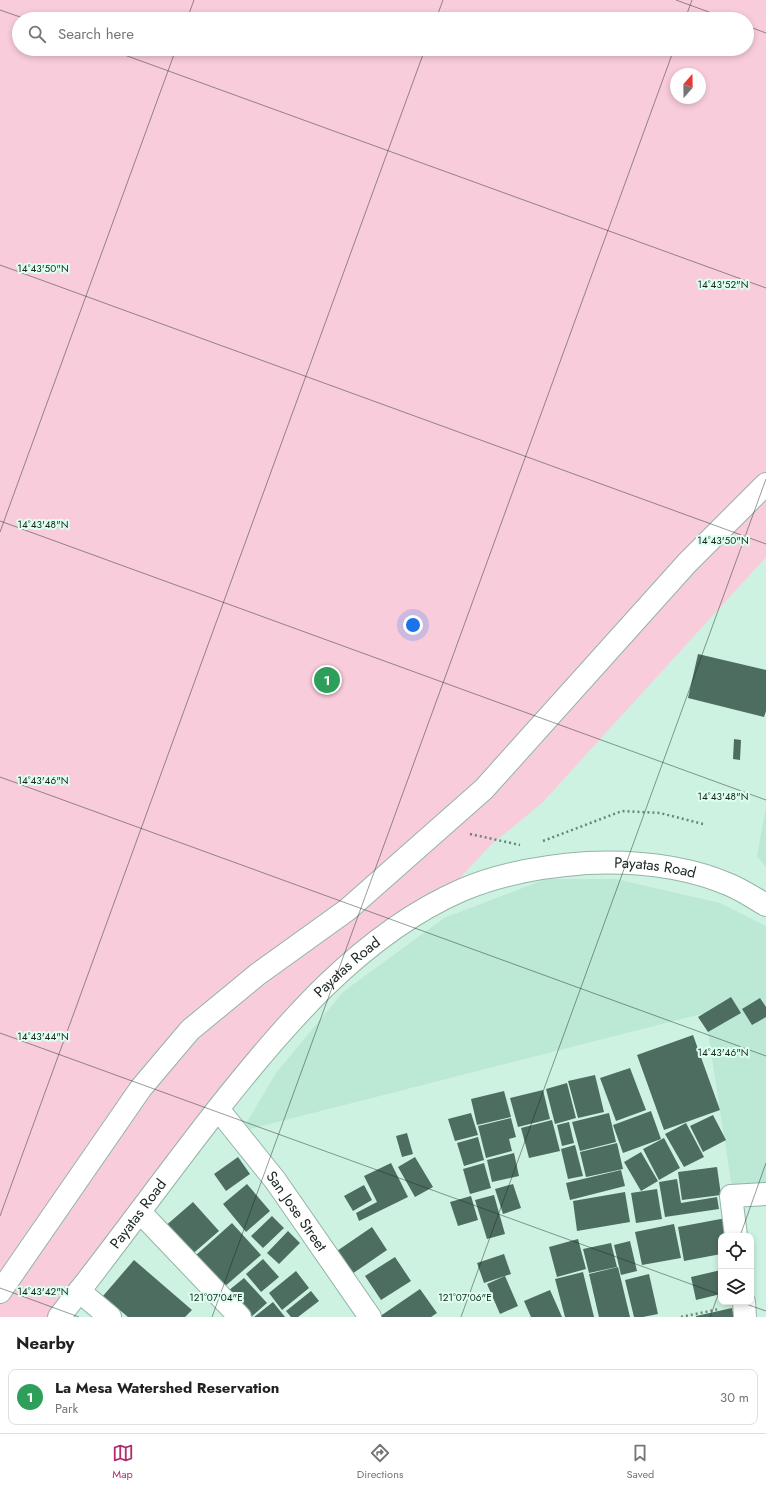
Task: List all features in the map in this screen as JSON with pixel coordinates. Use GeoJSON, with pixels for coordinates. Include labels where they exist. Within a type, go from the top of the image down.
{"type":"FeatureCollection","features":[{"type":"Feature","properties":{"kind":"street"},"geometry":{"type":"LineString","coordinates":[[0,1292],[140,1088],[190,1030],[258,974],[347,910],[484,789],[687,563],[766,484]]}},
{"type":"Feature","properties":{"kind":"street","name":"Payatas Road"},"geometry":{"type":"LineString","coordinates":[[59,1317],[218,1109],[283,1030],[307,1004],[361,954],[397,927],[435,904],[463,890],[494,879],[527,870],[564,865],[600,863],[640,864],[701,875],[730,885],[766,905]]}},
{"type":"Feature","properties":{"kind":"street","name":"San Jose Street"},"geometry":{"type":"LineString","coordinates":[[218,1109],[275,1180],[370,1317]]}},
{"type":"Feature","properties":{"kind":"street"},"geometry":{"type":"LineString","coordinates":[[736,1233],[731,1196],[766,1194]]}},
{"type":"Feature","properties":{"kind":"street"},"geometry":{"type":"LineString","coordinates":[[140,1212],[240,1317]]}},
{"type":"Feature","properties":{"kind":"street"},"geometry":{"type":"LineString","coordinates":[[79,1291],[110,1317]]}},
{"type":"Feature","properties":{"kind":"path"},"geometry":{"type":"LineString","coordinates":[[538,842],[622,811],[660,813],[703,824]]}},
{"type":"Feature","properties":{"kind":"path"},"geometry":{"type":"LineString","coordinates":[[451,818],[470,834],[518,845],[525,844]]}},
{"type":"Feature","properties":{"kind":"path"},"geometry":{"type":"LineString","coordinates":[[681,1317],[744,1308]]}},
{"type":"Feature","properties":{"kind":"shaded area"},"geometry":{"type":"Polygon","coordinates":[[[0,0],[766,0],[766,557],[542,803],[492,844],[435,904],[336,977],[59,1317],[0,1317],[0,0]]]}},
{"type":"Feature","properties":{"kind":"shaded area"},"geometry":{"type":"Polygon","coordinates":[[[766,806],[766,867],[757,856],[766,806]]]}},
{"type":"Feature","properties":{"kind":"shaded area"},"geometry":{"type":"Polygon","coordinates":[[[546,879],[616,879],[720,903],[766,926],[766,1185],[732,1188],[705,1013],[242,1131],[276,1073],[343,992],[444,918],[546,879]]]}},
{"type":"Feature","properties":{"kind":"building"},"geometry":{"type":"Polygon","coordinates":[[[698,654],[766,670],[766,711],[764,717],[688,698],[698,654]]]}},
{"type":"Feature","properties":{"kind":"building"},"geometry":{"type":"Polygon","coordinates":[[[734,739],[741,740],[740,760],[733,759],[734,739]]]}},
{"type":"Feature","properties":{"kind":"building"},"geometry":{"type":"Polygon","coordinates":[[[731,997],[741,1013],[708,1032],[698,1017],[731,997]]]}},
{"type":"Feature","properties":{"kind":"building"},"geometry":{"type":"Polygon","coordinates":[[[760,998],[766,1007],[766,1017],[752,1025],[742,1009],[760,998]]]}},
{"type":"Feature","properties":{"kind":"building"},"geometry":{"type":"Polygon","coordinates":[[[693,1035],[720,1110],[664,1130],[637,1055],[693,1035]]]}},
{"type":"Feature","properties":{"kind":"building"},"geometry":{"type":"Polygon","coordinates":[[[630,1068],[646,1110],[616,1121],[600,1078],[630,1068]]]}},
{"type":"Feature","properties":{"kind":"building"},"geometry":{"type":"Polygon","coordinates":[[[595,1075],[604,1112],[578,1118],[568,1081],[595,1075]]]}},
{"type":"Feature","properties":{"kind":"building"},"geometry":{"type":"Polygon","coordinates":[[[567,1083],[576,1118],[555,1124],[546,1089],[567,1083]]]}},
{"type":"Feature","properties":{"kind":"building"},"geometry":{"type":"Polygon","coordinates":[[[543,1090],[550,1119],[518,1127],[510,1098],[543,1090]]]}},
{"type":"Feature","properties":{"kind":"building"},"geometry":{"type":"Polygon","coordinates":[[[504,1091],[511,1117],[477,1125],[471,1099],[504,1091]]]}},
{"type":"Feature","properties":{"kind":"building"},"geometry":{"type":"Polygon","coordinates":[[[651,1111],[661,1139],[623,1153],[613,1125],[651,1111]]]}},
{"type":"Feature","properties":{"kind":"building"},"geometry":{"type":"Polygon","coordinates":[[[471,1113],[478,1135],[455,1141],[448,1119],[471,1113]]]}},
{"type":"Feature","properties":{"kind":"building"},"geometry":{"type":"Polygon","coordinates":[[[609,1113],[616,1142],[580,1151],[572,1122],[609,1113]]]}},
{"type":"Feature","properties":{"kind":"building"},"geometry":{"type":"Polygon","coordinates":[[[713,1115],[726,1140],[703,1152],[690,1126],[713,1115]]]}},
{"type":"Feature","properties":{"kind":"building"},"geometry":{"type":"Polygon","coordinates":[[[511,1118],[516,1137],[509,1139],[512,1151],[486,1158],[478,1126],[511,1118]]]}},
{"type":"Feature","properties":{"kind":"building"},"geometry":{"type":"Polygon","coordinates":[[[552,1120],[560,1151],[529,1158],[521,1128],[552,1120]]]}},
{"type":"Feature","properties":{"kind":"building"},"geometry":{"type":"Polygon","coordinates":[[[569,1122],[574,1143],[562,1146],[557,1125],[569,1122]]]}},
{"type":"Feature","properties":{"kind":"building"},"geometry":{"type":"Polygon","coordinates":[[[686,1123],[704,1157],[684,1167],[665,1134],[686,1123]]]}},
{"type":"Feature","properties":{"kind":"building"},"geometry":{"type":"Polygon","coordinates":[[[407,1133],[413,1154],[402,1157],[396,1136],[407,1133]]]}},
{"type":"Feature","properties":{"kind":"building"},"geometry":{"type":"Polygon","coordinates":[[[478,1137],[484,1160],[464,1166],[457,1143],[478,1137]]]}},
{"type":"Feature","properties":{"kind":"building"},"geometry":{"type":"Polygon","coordinates":[[[664,1138],[680,1168],[659,1180],[643,1149],[664,1138]]]}},
{"type":"Feature","properties":{"kind":"building"},"geometry":{"type":"Polygon","coordinates":[[[617,1143],[623,1169],[586,1177],[580,1152],[617,1143]]]}},
{"type":"Feature","properties":{"kind":"building"},"geometry":{"type":"Polygon","coordinates":[[[575,1145],[583,1176],[568,1179],[561,1149],[575,1145]]]}},
{"type":"Feature","properties":{"kind":"building"},"geometry":{"type":"Polygon","coordinates":[[[641,1152],[658,1181],[641,1191],[624,1162],[641,1152]]]}},
{"type":"Feature","properties":{"kind":"building"},"geometry":{"type":"Polygon","coordinates":[[[514,1153],[519,1176],[492,1182],[487,1160],[514,1153]]]}},
{"type":"Feature","properties":{"kind":"building"},"geometry":{"type":"Polygon","coordinates":[[[238,1157],[250,1174],[226,1191],[214,1174],[238,1157]]]}},
{"type":"Feature","properties":{"kind":"building"},"geometry":{"type":"Polygon","coordinates":[[[415,1157],[433,1187],[415,1197],[398,1167],[415,1157]]]}},
{"type":"Feature","properties":{"kind":"building"},"geometry":{"type":"Polygon","coordinates":[[[391,1163],[408,1197],[359,1221],[356,1213],[377,1202],[364,1176],[391,1163]]]}},
{"type":"Feature","properties":{"kind":"building"},"geometry":{"type":"Polygon","coordinates":[[[484,1163],[491,1188],[470,1194],[463,1169],[484,1163]]]}},
{"type":"Feature","properties":{"kind":"building"},"geometry":{"type":"Polygon","coordinates":[[[717,1167],[721,1195],[682,1200],[678,1172],[717,1167]]]}},
{"type":"Feature","properties":{"kind":"building"},"geometry":{"type":"Polygon","coordinates":[[[621,1170],[625,1186],[570,1200],[566,1183],[621,1170]]]}},
{"type":"Feature","properties":{"kind":"building"},"geometry":{"type":"Polygon","coordinates":[[[677,1179],[681,1203],[717,1197],[719,1209],[665,1217],[659,1182],[677,1179]]]}},
{"type":"Feature","properties":{"kind":"building"},"geometry":{"type":"Polygon","coordinates":[[[247,1184],[270,1211],[246,1232],[223,1204],[247,1184]]]}},
{"type":"Feature","properties":{"kind":"building"},"geometry":{"type":"Polygon","coordinates":[[[513,1184],[521,1208],[503,1214],[495,1189],[513,1184]]]}},
{"type":"Feature","properties":{"kind":"building"},"geometry":{"type":"Polygon","coordinates":[[[364,1185],[372,1200],[353,1211],[344,1196],[364,1185]]]}},
{"type":"Feature","properties":{"kind":"building"},"geometry":{"type":"Polygon","coordinates":[[[657,1189],[662,1219],[636,1223],[631,1193],[657,1189]]]}},
{"type":"Feature","properties":{"kind":"building"},"geometry":{"type":"Polygon","coordinates":[[[625,1192],[630,1222],[577,1231],[573,1201],[625,1192]]]}},
{"type":"Feature","properties":{"kind":"building"},"geometry":{"type":"Polygon","coordinates":[[[494,1195],[505,1234],[487,1239],[475,1200],[494,1195]]]}},
{"type":"Feature","properties":{"kind":"building"},"geometry":{"type":"Polygon","coordinates":[[[471,1196],[478,1220],[458,1226],[450,1202],[471,1196]]]}},
{"type":"Feature","properties":{"kind":"building"},"geometry":{"type":"Polygon","coordinates":[[[193,1202],[219,1231],[189,1257],[163,1228],[193,1202]]]}},
{"type":"Feature","properties":{"kind":"building"},"geometry":{"type":"Polygon","coordinates":[[[272,1216],[284,1228],[263,1248],[251,1236],[272,1216]]]}},
{"type":"Feature","properties":{"kind":"building"},"geometry":{"type":"Polygon","coordinates":[[[726,1218],[728,1233],[718,1233],[718,1255],[684,1261],[678,1227],[726,1218]]]}},
{"type":"Feature","properties":{"kind":"building"},"geometry":{"type":"Polygon","coordinates":[[[232,1223],[261,1255],[223,1288],[195,1256],[232,1223]]]}},
{"type":"Feature","properties":{"kind":"building"},"geometry":{"type":"Polygon","coordinates":[[[674,1224],[681,1258],[642,1265],[635,1232],[674,1224]]]}},
{"type":"Feature","properties":{"kind":"building"},"geometry":{"type":"Polygon","coordinates":[[[372,1227],[387,1250],[349,1276],[334,1253],[372,1227]]]}},
{"type":"Feature","properties":{"kind":"building"},"geometry":{"type":"Polygon","coordinates":[[[288,1231],[300,1243],[279,1264],[267,1253],[288,1231]]]}},
{"type":"Feature","properties":{"kind":"building"},"geometry":{"type":"Polygon","coordinates":[[[578,1239],[586,1269],[557,1277],[549,1247],[578,1239]]]}},
{"type":"Feature","properties":{"kind":"building"},"geometry":{"type":"Polygon","coordinates":[[[630,1241],[637,1271],[621,1275],[614,1245],[630,1241]]]}},
{"type":"Feature","properties":{"kind":"building"},"geometry":{"type":"Polygon","coordinates":[[[611,1243],[617,1267],[589,1273],[583,1249],[611,1243]]]}},
{"type":"Feature","properties":{"kind":"building"},"geometry":{"type":"Polygon","coordinates":[[[504,1254],[511,1274],[484,1283],[477,1263],[504,1254]]]}},
{"type":"Feature","properties":{"kind":"building"},"geometry":{"type":"Polygon","coordinates":[[[395,1257],[411,1281],[381,1300],[365,1276],[395,1257]]]}},
{"type":"Feature","properties":{"kind":"building"},"geometry":{"type":"Polygon","coordinates":[[[263,1259],[279,1277],[261,1292],[246,1274],[263,1259]]]}},
{"type":"Feature","properties":{"kind":"building"},"geometry":{"type":"Polygon","coordinates":[[[134,1260],[192,1310],[185,1317],[128,1317],[103,1296],[134,1260]]]}},
{"type":"Feature","properties":{"kind":"building"},"geometry":{"type":"Polygon","coordinates":[[[618,1267],[630,1317],[599,1317],[589,1274],[618,1267]]]}},
{"type":"Feature","properties":{"kind":"building"},"geometry":{"type":"Polygon","coordinates":[[[296,1271],[309,1288],[282,1310],[269,1293],[296,1271]]]}},
{"type":"Feature","properties":{"kind":"building"},"geometry":{"type":"Polygon","coordinates":[[[718,1271],[718,1295],[696,1300],[691,1277],[718,1271]]]}},
{"type":"Feature","properties":{"kind":"building"},"geometry":{"type":"Polygon","coordinates":[[[583,1272],[594,1317],[565,1317],[555,1279],[583,1272]]]}},
{"type":"Feature","properties":{"kind":"building"},"geometry":{"type":"Polygon","coordinates":[[[649,1274],[658,1314],[634,1317],[625,1280],[649,1274]]]}},
{"type":"Feature","properties":{"kind":"building"},"geometry":{"type":"Polygon","coordinates":[[[505,1276],[518,1306],[500,1314],[487,1284],[505,1276]]]}},
{"type":"Feature","properties":{"kind":"building"},"geometry":{"type":"Polygon","coordinates":[[[244,1278],[267,1303],[251,1317],[243,1317],[223,1295],[244,1278]]]}},
{"type":"Feature","properties":{"kind":"building"},"geometry":{"type":"Polygon","coordinates":[[[420,1289],[437,1313],[431,1317],[379,1317],[420,1289]]]}},
{"type":"Feature","properties":{"kind":"building"},"geometry":{"type":"Polygon","coordinates":[[[550,1290],[562,1317],[531,1317],[524,1301],[550,1290]]]}},
{"type":"Feature","properties":{"kind":"building"},"geometry":{"type":"Polygon","coordinates":[[[311,1291],[319,1301],[298,1317],[291,1317],[286,1311],[311,1291]]]}},
{"type":"Feature","properties":{"kind":"building"},"geometry":{"type":"Polygon","coordinates":[[[273,1302],[285,1317],[254,1317],[273,1302]]]}},
{"type":"Feature","properties":{"kind":"building"},"geometry":{"type":"Polygon","coordinates":[[[732,1308],[734,1317],[696,1317],[696,1316],[732,1308]]]}},
{"type":"Feature","properties":{"kind":"place","name":"La Mesa Watershed Reservation"},"geometry":{"type":"Point","coordinates":[327,680]}}]}
